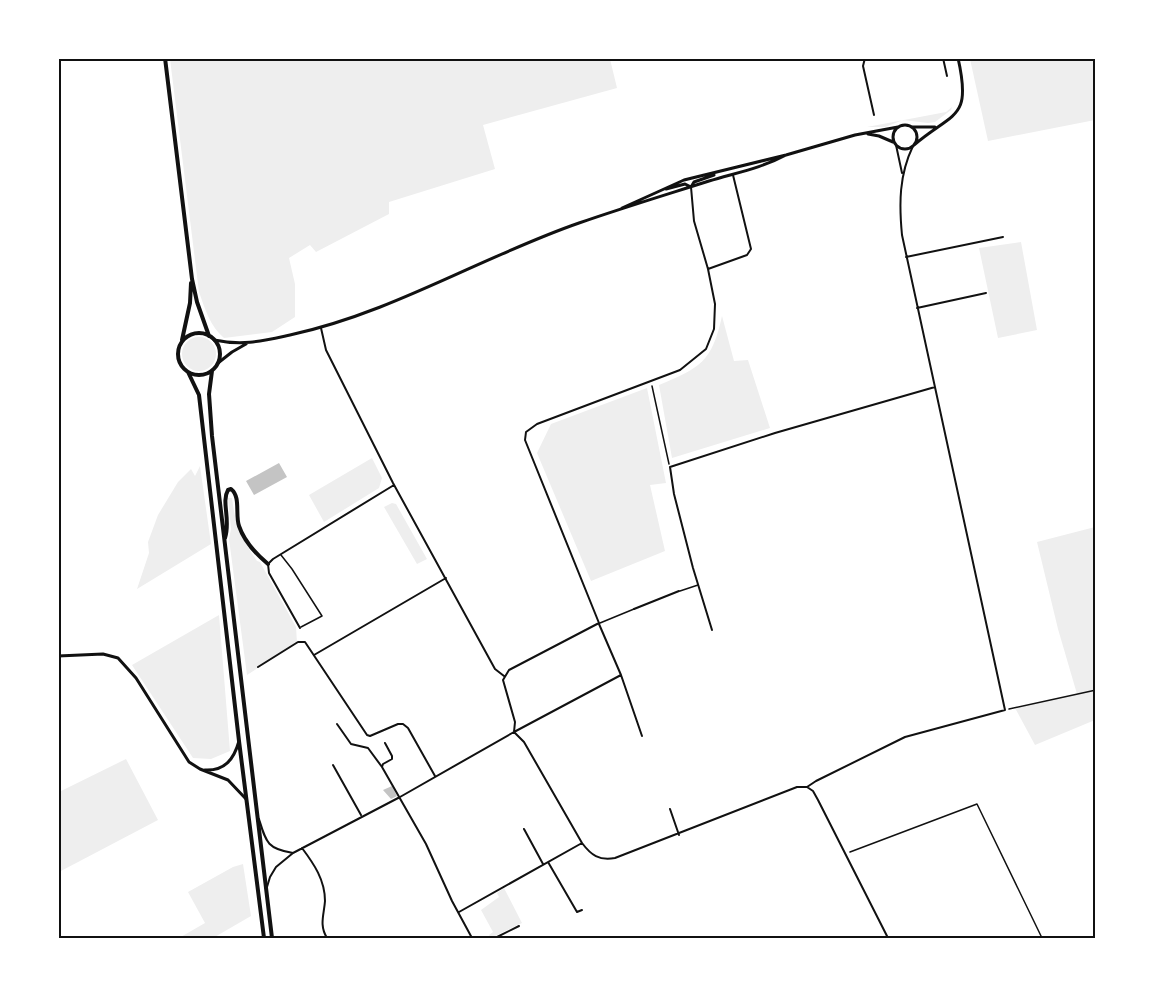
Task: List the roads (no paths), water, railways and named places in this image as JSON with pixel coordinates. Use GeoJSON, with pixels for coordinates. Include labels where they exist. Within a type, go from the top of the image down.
{"type":"FeatureCollection","features":[{"type":"Feature","properties":{"kind":"main road"},"geometry":{"type":"LineString","coordinates":[[165,58],[192,279],[209,336]]}},
{"type":"Feature","properties":{"kind":"main road"},"geometry":{"type":"LineString","coordinates":[[182,342],[192,279]]}},
{"type":"Feature","properties":{"kind":"main road"},"geometry":{"type":"LineString","coordinates":[[188,372],[200,375],[212,370],[218,363],[220,353],[214,340],[209,336],[194,333],[182,342],[178,348],[179,362],[188,372],[199,395],[264,939]]}},
{"type":"Feature","properties":{"kind":"main road"},"geometry":{"type":"LineString","coordinates":[[212,370],[210,404],[272,939]]}},
{"type":"Feature","properties":{"kind":"main road"},"geometry":{"type":"LineString","coordinates":[[225,538],[229,528],[225,495],[231,489],[236,495],[240,528],[253,550],[268,564]]}},
{"type":"Feature","properties":{"kind":"street"},"geometry":{"type":"LineString","coordinates":[[865,58],[863,66],[874,114]]}},
{"type":"Feature","properties":{"kind":"street"},"geometry":{"type":"LineString","coordinates":[[943,58],[947,76]]}},
{"type":"Feature","properties":{"kind":"street"},"geometry":{"type":"LineString","coordinates":[[864,134],[879,136],[904,149],[914,146],[945,123],[956,114],[962,103],[964,91],[958,58]]}},
{"type":"Feature","properties":{"kind":"street"},"geometry":{"type":"LineString","coordinates":[[618,210],[684,180],[904,125],[937,128]]}},
{"type":"Feature","properties":{"kind":"street"},"geometry":{"type":"LineString","coordinates":[[514,732],[524,742],[582,843],[594,856],[607,860],[679,835],[797,787],[807,787],[905,737],[1005,710],[906,257],[900,210],[904,167],[917,134],[910,126]]}},
{"type":"Feature","properties":{"kind":"street"},"geometry":{"type":"LineString","coordinates":[[898,127],[893,135],[901,162],[902,178]]}},
{"type":"Feature","properties":{"kind":"street"},"geometry":{"type":"LineString","coordinates":[[218,363],[247,344],[321,328],[410,295],[558,231],[771,163],[786,155]]}},
{"type":"Feature","properties":{"kind":"street"},"geometry":{"type":"LineString","coordinates":[[733,175],[747,165]]}},
{"type":"Feature","properties":{"kind":"street"},"geometry":{"type":"LineString","coordinates":[[642,736],[621,675],[525,440],[526,432],[537,424],[680,370],[708,346],[714,329],[716,313],[708,268],[694,221],[691,187],[694,182],[718,172]]}},
{"type":"Feature","properties":{"kind":"street"},"geometry":{"type":"LineString","coordinates":[[708,268],[747,255],[751,249],[733,175]]}},
{"type":"Feature","properties":{"kind":"street"},"geometry":{"type":"LineString","coordinates":[[658,191],[685,184],[691,187]]}},
{"type":"Feature","properties":{"kind":"street"},"geometry":{"type":"LineString","coordinates":[[906,257],[1003,237]]}},
{"type":"Feature","properties":{"kind":"street"},"geometry":{"type":"LineString","coordinates":[[917,308],[986,293]]}},
{"type":"Feature","properties":{"kind":"street"},"geometry":{"type":"LineString","coordinates":[[321,328],[326,350],[394,485],[495,669],[504,676]]}},
{"type":"Feature","properties":{"kind":"street"},"geometry":{"type":"LineString","coordinates":[[214,340],[247,344]]}},
{"type":"Feature","properties":{"kind":"street"},"geometry":{"type":"LineString","coordinates":[[712,630],[674,494],[670,467],[935,387]]}},
{"type":"Feature","properties":{"kind":"street"},"geometry":{"type":"LineString","coordinates":[[300,628],[269,573],[268,564],[394,485]]}},
{"type":"Feature","properties":{"kind":"street"},"geometry":{"type":"LineString","coordinates":[[314,655],[446,578]]}},
{"type":"Feature","properties":{"kind":"street"},"geometry":{"type":"LineString","coordinates":[[634,609],[679,591]]}},
{"type":"Feature","properties":{"kind":"street"},"geometry":{"type":"LineString","coordinates":[[514,732],[515,722],[503,680],[504,676],[509,670],[599,623]]}},
{"type":"Feature","properties":{"kind":"street"},"geometry":{"type":"LineString","coordinates":[[258,667],[300,641],[305,642],[367,735],[370,736],[403,724],[408,728],[435,776]]}},
{"type":"Feature","properties":{"kind":"street"},"geometry":{"type":"LineString","coordinates":[[58,656],[93,653],[118,658],[136,678],[189,762],[228,780],[247,801]]}},
{"type":"Feature","properties":{"kind":"street"},"geometry":{"type":"LineString","coordinates":[[266,890],[276,867],[293,853],[400,797],[514,732],[621,675]]}},
{"type":"Feature","properties":{"kind":"street"},"geometry":{"type":"LineString","coordinates":[[338,724],[351,744],[368,748],[382,767],[426,844],[472,939]]}},
{"type":"Feature","properties":{"kind":"street"},"geometry":{"type":"LineString","coordinates":[[200,769],[208,771],[227,765],[239,741]]}},
{"type":"Feature","properties":{"kind":"street"},"geometry":{"type":"LineString","coordinates":[[382,767],[392,759],[385,743]]}},
{"type":"Feature","properties":{"kind":"street"},"geometry":{"type":"LineString","coordinates":[[333,765],[361,816]]}},
{"type":"Feature","properties":{"kind":"street"},"geometry":{"type":"LineString","coordinates":[[807,787],[813,791],[818,800],[888,939]]}},
{"type":"Feature","properties":{"kind":"street"},"geometry":{"type":"LineString","coordinates":[[257,809],[264,839],[276,849],[293,853]]}},
{"type":"Feature","properties":{"kind":"street"},"geometry":{"type":"LineString","coordinates":[[670,809],[679,835]]}},
{"type":"Feature","properties":{"kind":"street"},"geometry":{"type":"LineString","coordinates":[[524,829],[543,865]]}},
{"type":"Feature","properties":{"kind":"street"},"geometry":{"type":"LineString","coordinates":[[458,913],[582,843]]}},
{"type":"Feature","properties":{"kind":"street"},"geometry":{"type":"LineString","coordinates":[[302,848],[321,876],[325,900],[321,922],[327,939]]}},
{"type":"Feature","properties":{"kind":"street"},"geometry":{"type":"LineString","coordinates":[[548,862],[577,912],[582,909]]}},
{"type":"Feature","properties":{"kind":"street"},"geometry":{"type":"LineString","coordinates":[[495,939],[519,926]]}},
{"type":"Feature","properties":{"kind":"lane"},"geometry":{"type":"LineString","coordinates":[[281,554],[322,616],[300,628]]}},
{"type":"Feature","properties":{"kind":"lane"},"geometry":{"type":"LineString","coordinates":[[679,591],[688,586],[699,585]]}},
{"type":"Feature","properties":{"kind":"lane"},"geometry":{"type":"LineString","coordinates":[[599,623],[634,609]]}}]}
